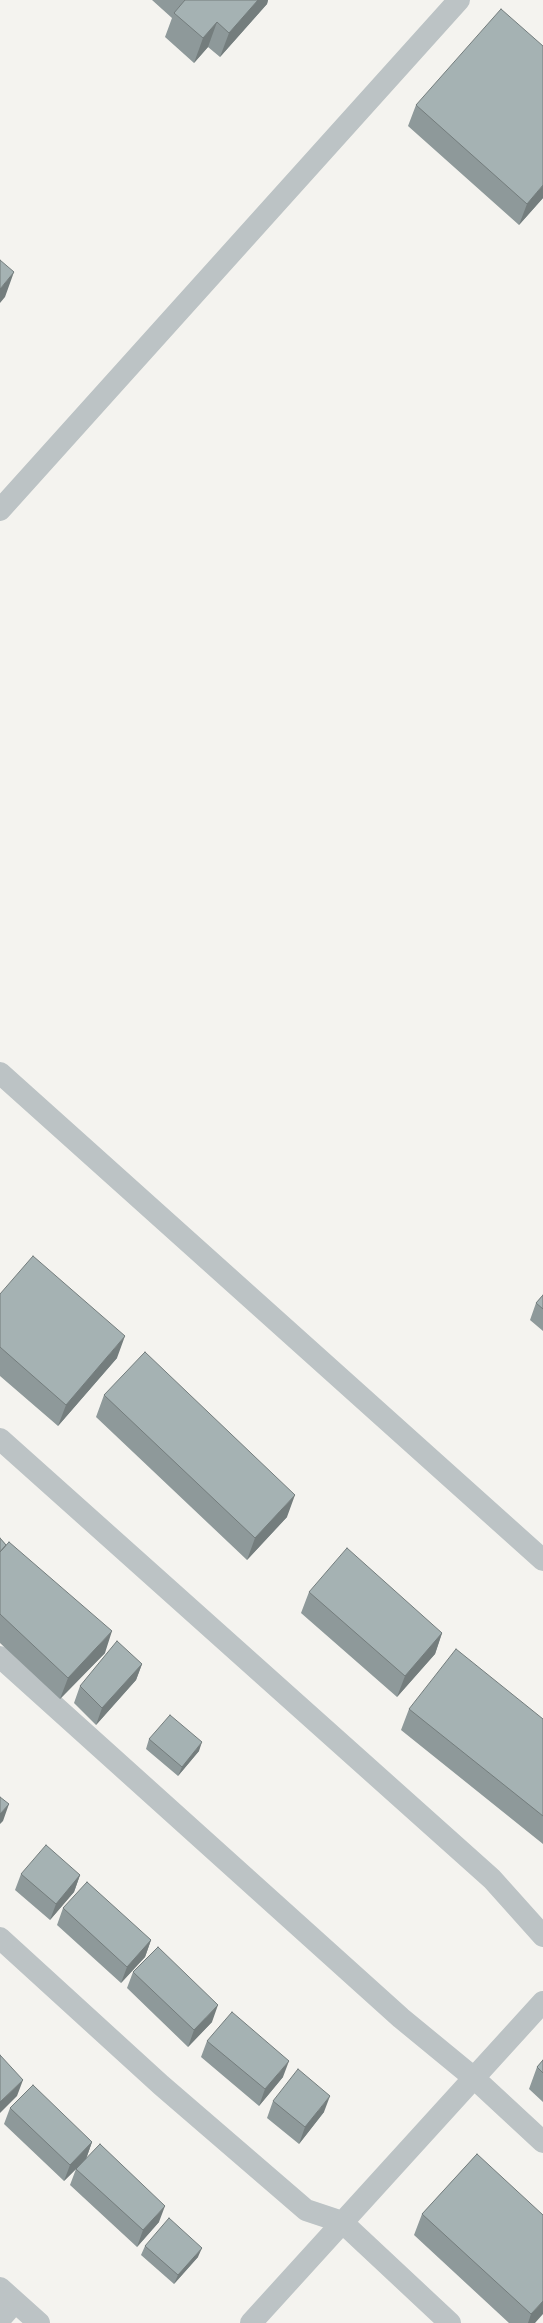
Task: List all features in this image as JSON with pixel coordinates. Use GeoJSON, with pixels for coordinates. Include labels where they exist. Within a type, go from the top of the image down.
{"type":"FeatureCollection","features":[{"type":"Feature","properties":{"kind":"street"},"geometry":{"type":"LineString","coordinates":[[0,510],[459,0]]}},
{"type":"Feature","properties":{"kind":"street"},"geometry":{"type":"LineString","coordinates":[[0,1073],[543,1560]]}},
{"type":"Feature","properties":{"kind":"street"},"geometry":{"type":"LineString","coordinates":[[0,1439],[492,1879],[543,1936]]}},
{"type":"Feature","properties":{"kind":"street"},"geometry":{"type":"LineString","coordinates":[[0,1657],[401,2018],[474,2078],[543,2142]]}},
{"type":"Feature","properties":{"kind":"street"},"geometry":{"type":"LineString","coordinates":[[0,1938],[161,2085],[306,2210],[342,2222],[450,2323]]}},
{"type":"Feature","properties":{"kind":"street"},"geometry":{"type":"LineString","coordinates":[[250,2323],[543,2002]]}},
{"type":"Feature","properties":{"kind":"street"},"geometry":{"type":"LineString","coordinates":[[0,2319],[8,2295],[39,2323]]}},
{"type":"Feature","properties":{"kind":"building"},"geometry":{"type":"Polygon","coordinates":[[[185,0],[258,0],[229,33],[217,22],[203,38],[174,13],[185,0]]]}},
{"type":"Feature","properties":{"kind":"building"},"geometry":{"type":"Polygon","coordinates":[[[501,9],[543,46],[543,185],[527,204],[416,105],[501,9]]]}},
{"type":"Feature","properties":{"kind":"building"},"geometry":{"type":"Polygon","coordinates":[[[0,260],[14,272],[0,289],[0,260]]]}},
{"type":"Feature","properties":{"kind":"building"},"geometry":{"type":"Polygon","coordinates":[[[33,1256],[125,1336],[66,1405],[0,1347],[0,1294],[33,1256]]]}},
{"type":"Feature","properties":{"kind":"building"},"geometry":{"type":"Polygon","coordinates":[[[543,1295],[543,1309],[536,1303],[543,1295]]]}},
{"type":"Feature","properties":{"kind":"building"},"geometry":{"type":"Polygon","coordinates":[[[145,1352],[295,1495],[255,1538],[104,1395],[145,1352]]]}},
{"type":"Feature","properties":{"kind":"building"},"geometry":{"type":"Polygon","coordinates":[[[0,1538],[6,1545],[0,1552],[0,1538]]]}},
{"type":"Feature","properties":{"kind":"building"},"geometry":{"type":"Polygon","coordinates":[[[9,1542],[112,1631],[68,1678],[0,1614],[0,1552],[9,1542]]]}},
{"type":"Feature","properties":{"kind":"building"},"geometry":{"type":"Polygon","coordinates":[[[347,1548],[442,1633],[405,1676],[309,1592],[347,1548]]]}},
{"type":"Feature","properties":{"kind":"building"},"geometry":{"type":"Polygon","coordinates":[[[117,1641],[142,1664],[102,1708],[80,1686],[117,1641]]]}},
{"type":"Feature","properties":{"kind":"building"},"geometry":{"type":"Polygon","coordinates":[[[456,1649],[543,1719],[543,1816],[409,1709],[456,1649]]]}},
{"type":"Feature","properties":{"kind":"building"},"geometry":{"type":"Polygon","coordinates":[[[170,1715],[202,1742],[182,1767],[149,1739],[170,1715]]]}},
{"type":"Feature","properties":{"kind":"building"},"geometry":{"type":"Polygon","coordinates":[[[0,1797],[9,1804],[0,1814],[0,1797]]]}},
{"type":"Feature","properties":{"kind":"building"},"geometry":{"type":"Polygon","coordinates":[[[46,1845],[80,1875],[56,1904],[21,1874],[46,1845]]]}},
{"type":"Feature","properties":{"kind":"building"},"geometry":{"type":"Polygon","coordinates":[[[87,1882],[151,1940],[127,1967],[63,1908],[87,1882]]]}},
{"type":"Feature","properties":{"kind":"building"},"geometry":{"type":"Polygon","coordinates":[[[158,1947],[218,2005],[194,2030],[133,1972],[158,1947]]]}},
{"type":"Feature","properties":{"kind":"building"},"geometry":{"type":"Polygon","coordinates":[[[232,2012],[289,2061],[265,2089],[207,2041],[232,2012]]]}},
{"type":"Feature","properties":{"kind":"building"},"geometry":{"type":"Polygon","coordinates":[[[0,2055],[23,2080],[0,2102],[0,2055]]]}},
{"type":"Feature","properties":{"kind":"building"},"geometry":{"type":"Polygon","coordinates":[[[543,2060],[543,2073],[537,2067],[543,2060]]]}},
{"type":"Feature","properties":{"kind":"building"},"geometry":{"type":"Polygon","coordinates":[[[298,2069],[330,2096],[305,2127],[273,2101],[298,2069]]]}},
{"type":"Feature","properties":{"kind":"building"},"geometry":{"type":"Polygon","coordinates":[[[33,2085],[92,2142],[70,2165],[10,2108],[33,2085]]]}},
{"type":"Feature","properties":{"kind":"building"},"geometry":{"type":"Polygon","coordinates":[[[100,2144],[165,2206],[143,2230],[76,2169],[100,2144]]]}},
{"type":"Feature","properties":{"kind":"building"},"geometry":{"type":"Polygon","coordinates":[[[477,2154],[543,2215],[543,2301],[531,2314],[422,2214],[477,2154]]]}},
{"type":"Feature","properties":{"kind":"building"},"geometry":{"type":"Polygon","coordinates":[[[169,2218],[202,2248],[178,2275],[145,2246],[169,2218]]]}}]}
